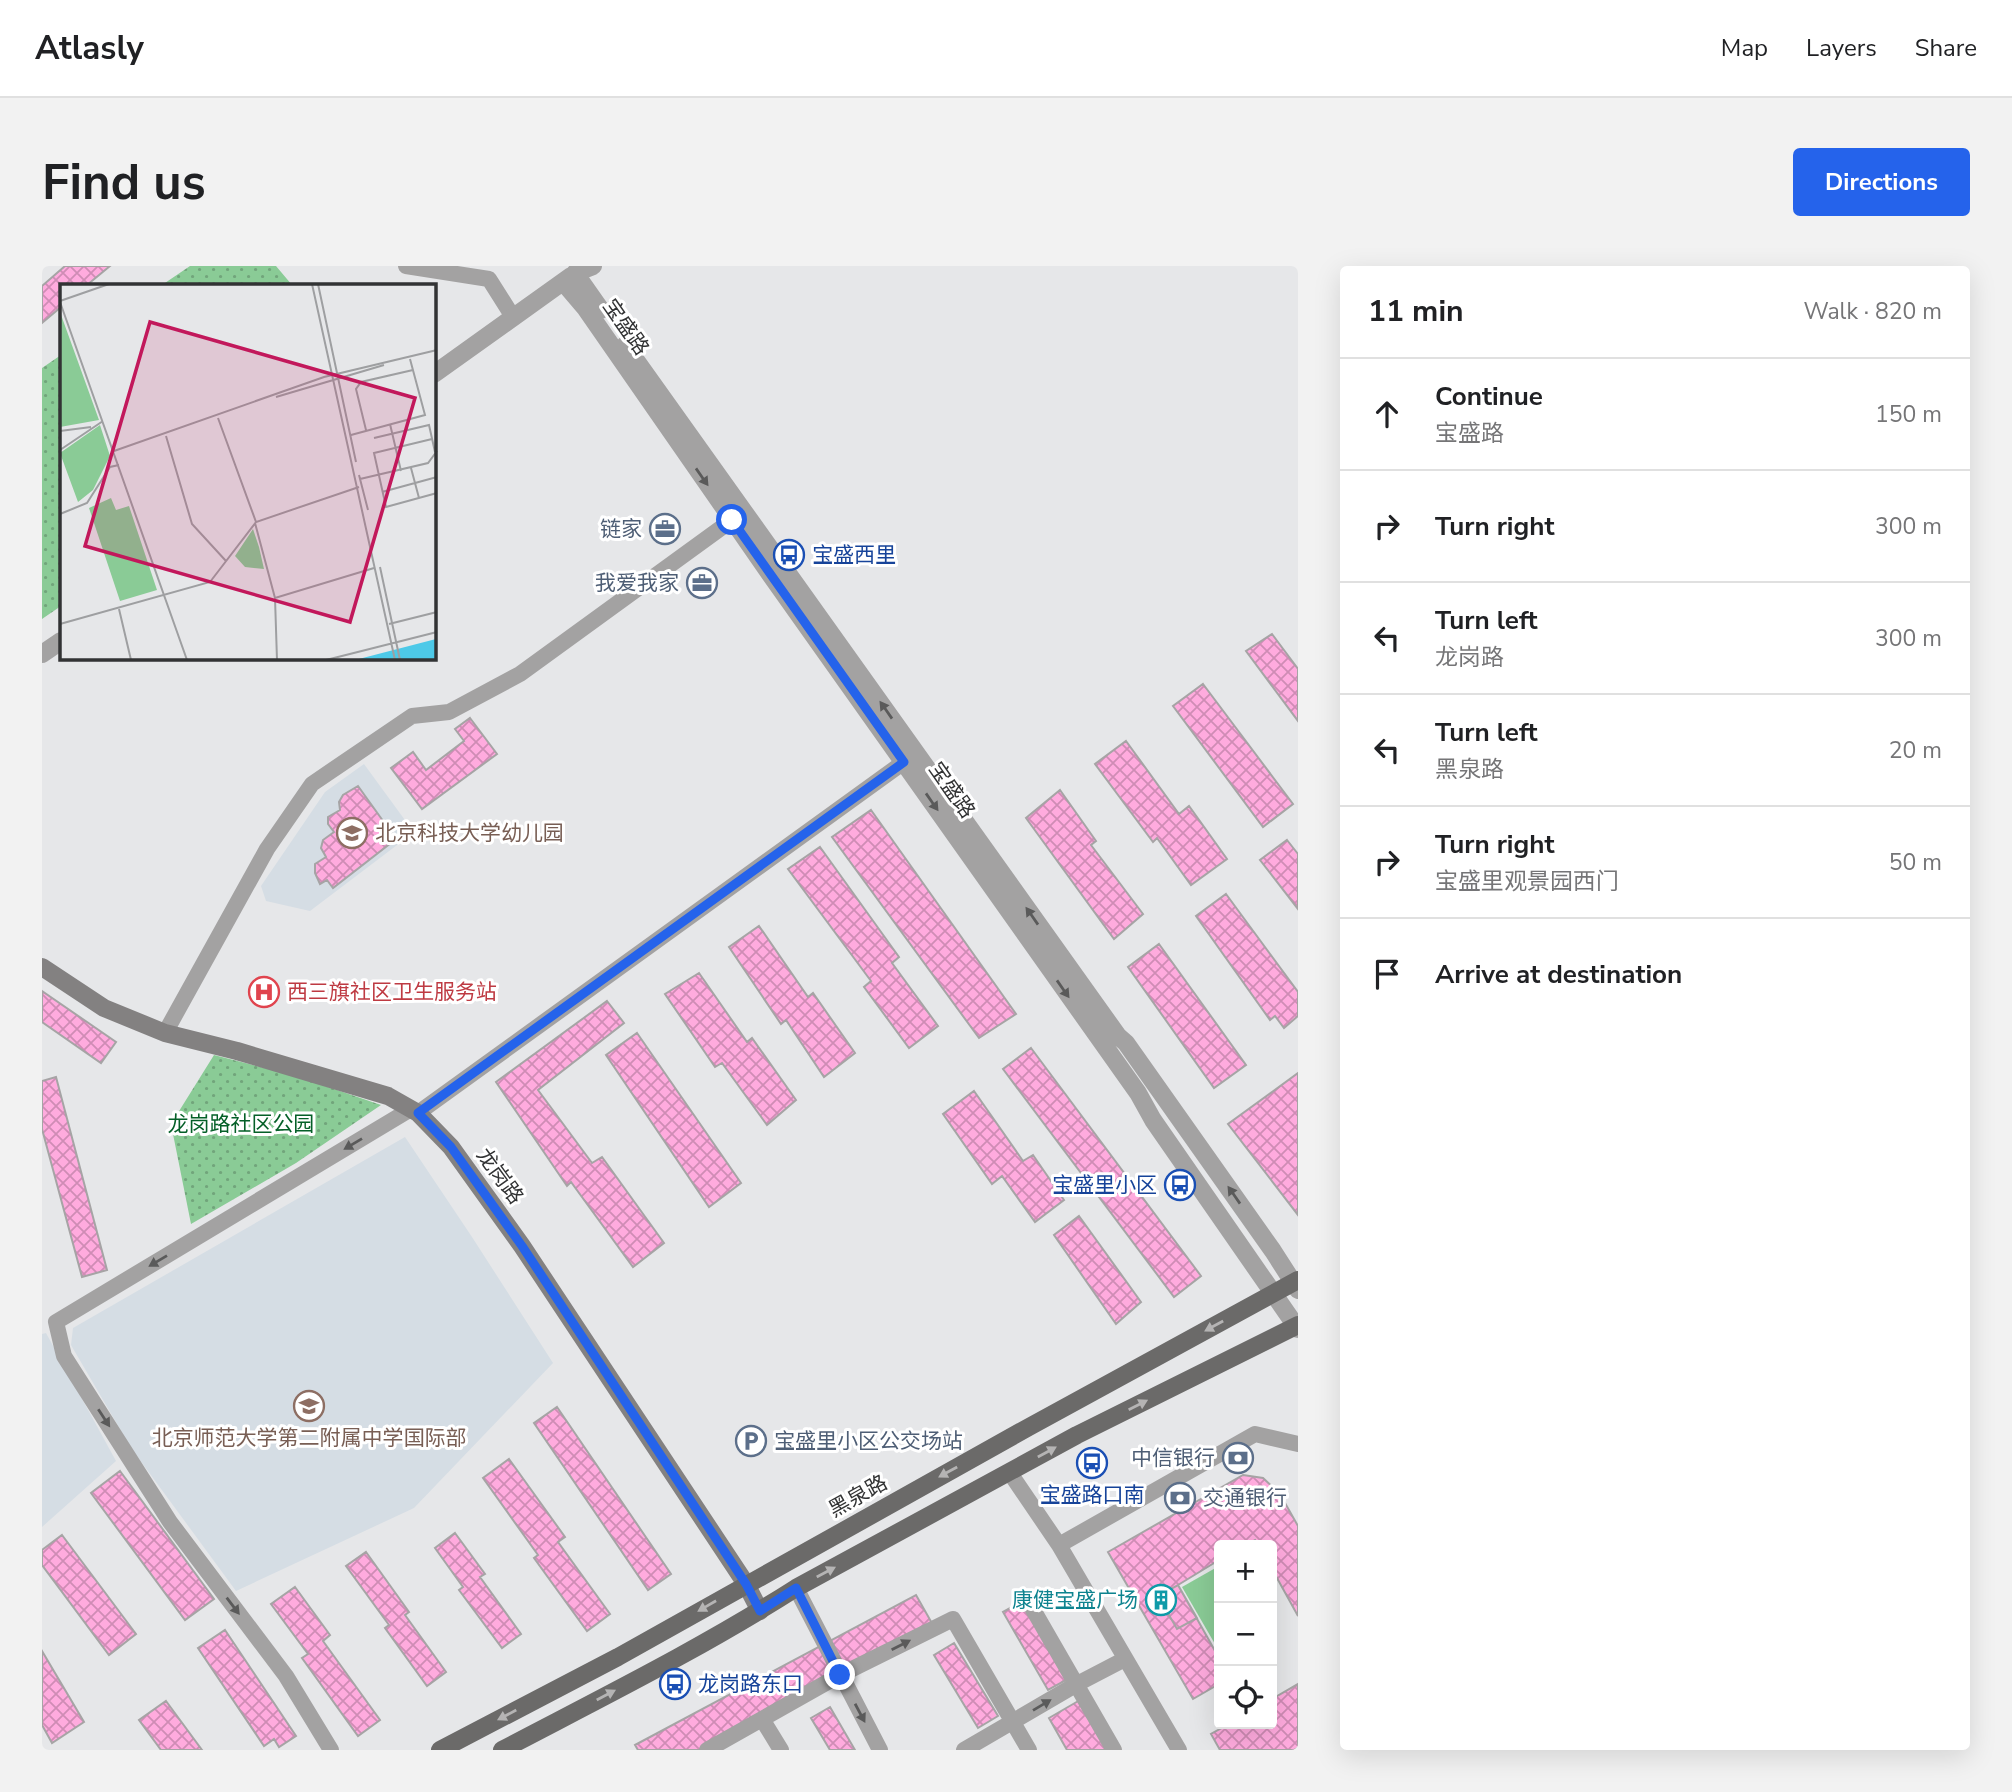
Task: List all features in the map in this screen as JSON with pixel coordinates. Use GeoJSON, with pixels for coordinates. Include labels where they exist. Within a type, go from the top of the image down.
{"type":"FeatureCollection","features":[{"type":"Feature","properties":{"kind":"main road","name":"龙岗路"},"geometry":{"type":"LineString","coordinates":[[42,967],[104,1008],[165,1033],[237,1051],[388,1096],[415,1111],[451,1147],[522,1246],[746,1584],[760,1611]]}},
{"type":"Feature","properties":{"kind":"main road","name":"黑泉路"},"geometry":{"type":"LineString","coordinates":[[440,1750],[618,1657],[1273,1293],[1296,1284]]}},
{"type":"Feature","properties":{"kind":"main road"},"geometry":{"type":"LineString","coordinates":[[502,1750],[1077,1435],[1297,1327]]}},
{"type":"Feature","properties":{"kind":"street"},"geometry":{"type":"LineString","coordinates":[[406,266],[489,279],[513,317]]}},
{"type":"Feature","properties":{"kind":"street"},"geometry":{"type":"LineString","coordinates":[[436,373],[573,274],[593,266]]}},
{"type":"Feature","properties":{"kind":"street","name":"宝盛路"},"geometry":{"type":"LineString","coordinates":[[573,274],[586,309],[1138,1093],[1153,1120],[1297,1327]]}},
{"type":"Feature","properties":{"kind":"street","name":"宝盛路"},"geometry":{"type":"LineString","coordinates":[[573,274],[1296,1284]]}},
{"type":"Feature","properties":{"kind":"street"},"geometry":{"type":"LineString","coordinates":[[165,1033],[267,849],[312,784],[412,716],[449,712],[520,674],[732,520]]}},
{"type":"Feature","properties":{"kind":"street"},"geometry":{"type":"LineString","coordinates":[[42,654],[60,642]]}},
{"type":"Feature","properties":{"kind":"street"},"geometry":{"type":"LineString","coordinates":[[331,1750],[286,1676],[156,1500],[64,1356],[49,1324],[415,1111],[904,762]]}},
{"type":"Feature","properties":{"kind":"street"},"geometry":{"type":"LineString","coordinates":[[1059,1545],[1255,1434],[1298,1444]]}},
{"type":"Feature","properties":{"kind":"street"},"geometry":{"type":"LineString","coordinates":[[1010,1473],[1059,1545],[1178,1750]]}},
{"type":"Feature","properties":{"kind":"street"},"geometry":{"type":"LineString","coordinates":[[796,1588],[880,1750]]}},
{"type":"Feature","properties":{"kind":"street"},"geometry":{"type":"LineString","coordinates":[[1027,1599],[1114,1750]]}},
{"type":"Feature","properties":{"kind":"street"},"geometry":{"type":"LineString","coordinates":[[707,1750],[840,1675],[953,1619],[1029,1750]]}},
{"type":"Feature","properties":{"kind":"street"},"geometry":{"type":"LineString","coordinates":[[964,1750],[1014,1723],[1076,1682],[1125,1660]]}},
{"type":"Feature","properties":{"kind":"street"},"geometry":{"type":"LineString","coordinates":[[762,1719],[781,1750]]}},
{"type":"Feature","properties":{"kind":"shaded area","name":"北京科技大学幼儿园"},"geometry":{"type":"Polygon","coordinates":[[[364,764],[410,827],[405,839],[310,911],[266,901],[261,886],[325,792],[364,764]]]}},
{"type":"Feature","properties":{"kind":"shaded area","name":"北京师范大学第二附属中学国际部"},"geometry":{"type":"Polygon","coordinates":[[[405,1137],[553,1363],[414,1508],[236,1591],[131,1448],[71,1345],[73,1328],[405,1137]]]}},
{"type":"Feature","properties":{"kind":"shaded area"},"geometry":{"type":"Polygon","coordinates":[[[46,1333],[116,1461],[42,1527],[42,1334],[46,1333]]]}},
{"type":"Feature","properties":{"kind":"green space"},"geometry":{"type":"Polygon","coordinates":[[[190,266],[276,266],[291,284],[163,284],[190,266]]]}},
{"type":"Feature","properties":{"kind":"green space"},"geometry":{"type":"Polygon","coordinates":[[[60,356],[60,607],[42,619],[42,368],[60,356]]]}},
{"type":"Feature","properties":{"kind":"green space","name":"龙岗路社区公园"},"geometry":{"type":"Polygon","coordinates":[[[214,1055],[299,1077],[381,1105],[296,1163],[191,1224],[171,1124],[214,1055]]]}},
{"type":"Feature","properties":{"kind":"green space"},"geometry":{"type":"Polygon","coordinates":[[[1214,1569],[1214,1642],[1182,1587],[1214,1569]]]}},
{"type":"Feature","properties":{"kind":"building"},"geometry":{"type":"Polygon","coordinates":[[[65,266],[110,266],[88,284],[60,284],[60,308],[42,323],[42,286],[65,266]]]}},
{"type":"Feature","properties":{"kind":"building"},"geometry":{"type":"Polygon","coordinates":[[[1272,634],[1298,669],[1298,721],[1246,651],[1272,634]]]}},
{"type":"Feature","properties":{"kind":"building"},"geometry":{"type":"Polygon","coordinates":[[[1203,684],[1293,804],[1263,827],[1173,706],[1203,684]]]}},
{"type":"Feature","properties":{"kind":"building"},"geometry":{"type":"Polygon","coordinates":[[[470,718],[497,754],[422,809],[391,768],[413,752],[426,770],[464,741],[455,729],[470,718]]]}},
{"type":"Feature","properties":{"kind":"building"},"geometry":{"type":"Polygon","coordinates":[[[1126,741],[1179,814],[1189,806],[1227,859],[1191,885],[1157,838],[1153,842],[1095,764],[1126,741]]]}},
{"type":"Feature","properties":{"kind":"building"},"geometry":{"type":"Polygon","coordinates":[[[358,786],[396,839],[333,888],[327,880],[320,884],[315,873],[315,864],[326,857],[321,848],[323,840],[334,832],[328,824],[328,817],[340,810],[339,802],[343,795],[358,786]]]}},
{"type":"Feature","properties":{"kind":"building"},"geometry":{"type":"Polygon","coordinates":[[[1060,790],[1096,841],[1091,845],[1143,914],[1114,939],[1026,818],[1060,790]]]}},
{"type":"Feature","properties":{"kind":"building"},"geometry":{"type":"Polygon","coordinates":[[[871,810],[1016,1014],[979,1038],[832,837],[871,810]]]}},
{"type":"Feature","properties":{"kind":"building"},"geometry":{"type":"Polygon","coordinates":[[[1287,840],[1298,854],[1298,909],[1260,860],[1287,840]]]}},
{"type":"Feature","properties":{"kind":"building"},"geometry":{"type":"Polygon","coordinates":[[[820,847],[899,957],[892,963],[938,1026],[909,1048],[864,987],[871,981],[788,869],[820,847]]]}},
{"type":"Feature","properties":{"kind":"building"},"geometry":{"type":"Polygon","coordinates":[[[1226,894],[1298,992],[1298,1016],[1284,1028],[1275,1016],[1270,1020],[1196,916],[1226,894]]]}},
{"type":"Feature","properties":{"kind":"building"},"geometry":{"type":"Polygon","coordinates":[[[759,926],[808,997],[813,993],[855,1053],[824,1077],[786,1020],[781,1024],[729,947],[759,926]]]}},
{"type":"Feature","properties":{"kind":"building"},"geometry":{"type":"Polygon","coordinates":[[[1159,944],[1246,1065],[1214,1088],[1128,967],[1159,944]]]}},
{"type":"Feature","properties":{"kind":"building"},"geometry":{"type":"Polygon","coordinates":[[[699,973],[747,1042],[752,1038],[796,1100],[767,1125],[722,1063],[715,1067],[665,994],[699,973]]]}},
{"type":"Feature","properties":{"kind":"building"},"geometry":{"type":"Polygon","coordinates":[[[42,991],[116,1042],[101,1063],[42,1022],[42,991]]]}},
{"type":"Feature","properties":{"kind":"building"},"geometry":{"type":"Polygon","coordinates":[[[607,1001],[624,1023],[538,1090],[592,1163],[602,1157],[664,1243],[633,1267],[571,1182],[567,1186],[496,1082],[607,1001]]]}},
{"type":"Feature","properties":{"kind":"building"},"geometry":{"type":"Polygon","coordinates":[[[637,1033],[741,1183],[709,1207],[606,1055],[637,1033]]]}},
{"type":"Feature","properties":{"kind":"building"},"geometry":{"type":"Polygon","coordinates":[[[1031,1048],[1201,1276],[1174,1297],[1003,1069],[1031,1048]]]}},
{"type":"Feature","properties":{"kind":"building"},"geometry":{"type":"Polygon","coordinates":[[[1298,1073],[1298,1215],[1228,1124],[1298,1073]]]}},
{"type":"Feature","properties":{"kind":"building"},"geometry":{"type":"Polygon","coordinates":[[[56,1077],[107,1270],[82,1277],[42,1129],[42,1081],[56,1077]]]}},
{"type":"Feature","properties":{"kind":"building"},"geometry":{"type":"Polygon","coordinates":[[[974,1091],[1023,1161],[1033,1155],[1064,1200],[1035,1222],[1002,1176],[992,1184],[943,1114],[974,1091]]]}},
{"type":"Feature","properties":{"kind":"building"},"geometry":{"type":"Polygon","coordinates":[[[1079,1216],[1141,1302],[1116,1324],[1054,1235],[1079,1216]]]}},
{"type":"Feature","properties":{"kind":"building"},"geometry":{"type":"Polygon","coordinates":[[[557,1407],[671,1574],[648,1590],[534,1423],[557,1407]]]}},
{"type":"Feature","properties":{"kind":"building"},"geometry":{"type":"Polygon","coordinates":[[[509,1459],[565,1537],[558,1542],[610,1614],[587,1631],[534,1558],[538,1555],[483,1478],[509,1459]]]}},
{"type":"Feature","properties":{"kind":"building"},"geometry":{"type":"Polygon","coordinates":[[[120,1471],[214,1599],[185,1620],[91,1493],[120,1471]]]}},
{"type":"Feature","properties":{"kind":"building","name":"康健宝盛广场"},"geometry":{"type":"Polygon","coordinates":[[[1243,1475],[1263,1478],[1280,1494],[1298,1526],[1298,1616],[1277,1578],[1277,1540],[1214,1540],[1214,1563],[1178,1585],[1214,1649],[1214,1687],[1193,1699],[1108,1552],[1243,1475]]]}},
{"type":"Feature","properties":{"kind":"building"},"geometry":{"type":"Polygon","coordinates":[[[455,1533],[485,1574],[480,1577],[521,1634],[502,1648],[459,1590],[463,1587],[435,1548],[455,1533]]]}},
{"type":"Feature","properties":{"kind":"building"},"geometry":{"type":"Polygon","coordinates":[[[62,1535],[136,1634],[109,1655],[42,1565],[42,1550],[62,1535]]]}},
{"type":"Feature","properties":{"kind":"building"},"geometry":{"type":"Polygon","coordinates":[[[366,1552],[409,1612],[405,1615],[446,1672],[427,1686],[385,1628],[389,1625],[346,1566],[366,1552]]]}},
{"type":"Feature","properties":{"kind":"building"},"geometry":{"type":"Polygon","coordinates":[[[1178,1585],[1197,1618],[1177,1629],[1158,1596],[1178,1585]]]}},
{"type":"Feature","properties":{"kind":"building"},"geometry":{"type":"Polygon","coordinates":[[[295,1587],[330,1635],[323,1641],[380,1720],[358,1736],[302,1658],[308,1654],[271,1604],[295,1587]]]}},
{"type":"Feature","properties":{"kind":"building"},"geometry":{"type":"Polygon","coordinates":[[[916,1595],[933,1625],[700,1750],[638,1750],[635,1745],[916,1595]]]}},
{"type":"Feature","properties":{"kind":"building"},"geometry":{"type":"Polygon","coordinates":[[[1023,1601],[1068,1679],[1048,1690],[1003,1612],[1023,1601]]]}},
{"type":"Feature","properties":{"kind":"building"},"geometry":{"type":"Polygon","coordinates":[[[225,1630],[296,1736],[279,1747],[274,1739],[264,1746],[198,1648],[225,1630]]]}},
{"type":"Feature","properties":{"kind":"building"},"geometry":{"type":"Polygon","coordinates":[[[954,1643],[998,1716],[978,1728],[934,1655],[954,1643]]]}},
{"type":"Feature","properties":{"kind":"building"},"geometry":{"type":"Polygon","coordinates":[[[42,1651],[84,1722],[52,1743],[42,1725],[42,1651]]]}},
{"type":"Feature","properties":{"kind":"building"},"geometry":{"type":"Polygon","coordinates":[[[1298,1684],[1298,1748],[1220,1750],[1211,1734],[1220,1729],[1277,1729],[1277,1696],[1298,1684]]]}},
{"type":"Feature","properties":{"kind":"building"},"geometry":{"type":"Polygon","coordinates":[[[1080,1700],[1109,1750],[1067,1750],[1049,1718],[1080,1700]]]}},
{"type":"Feature","properties":{"kind":"building"},"geometry":{"type":"Polygon","coordinates":[[[166,1701],[202,1750],[161,1750],[139,1720],[166,1701]]]}},
{"type":"Feature","properties":{"kind":"building"},"geometry":{"type":"Polygon","coordinates":[[[830,1707],[855,1750],[830,1750],[811,1718],[830,1707]]]}},
{"type":"Feature","properties":{"kind":"place","name":"链家"},"geometry":{"type":"Point","coordinates":[665,529]}},
{"type":"Feature","properties":{"kind":"place","name":"宝盛西里"},"geometry":{"type":"Point","coordinates":[789,555]}},
{"type":"Feature","properties":{"kind":"place","name":"我爱我家"},"geometry":{"type":"Point","coordinates":[702,583]}},
{"type":"Feature","properties":{"kind":"place","name":"北京科技大学幼儿园"},"geometry":{"type":"Point","coordinates":[352,833]}},
{"type":"Feature","properties":{"kind":"place","name":"西三旗社区卫生服务站"},"geometry":{"type":"Point","coordinates":[264,992]}},
{"type":"Feature","properties":{"kind":"place","name":"宝盛里小区"},"geometry":{"type":"Point","coordinates":[1180,1185]}},
{"type":"Feature","properties":{"kind":"place","name":"北京师范大学第二附属中学国际部"},"geometry":{"type":"Point","coordinates":[309,1406]}},
{"type":"Feature","properties":{"kind":"place","name":"宝盛里小区公交场站"},"geometry":{"type":"Point","coordinates":[751,1441]}},
{"type":"Feature","properties":{"kind":"place","name":"中信银行"},"geometry":{"type":"Point","coordinates":[1238,1458]}},
{"type":"Feature","properties":{"kind":"place","name":"宝盛路口南"},"geometry":{"type":"Point","coordinates":[1092,1463]}},
{"type":"Feature","properties":{"kind":"place","name":"交通银行"},"geometry":{"type":"Point","coordinates":[1180,1498]}},
{"type":"Feature","properties":{"kind":"place","name":"康健宝盛广场"},"geometry":{"type":"Point","coordinates":[1161,1600]}},
{"type":"Feature","properties":{"kind":"place","name":"龙岗路东口"},"geometry":{"type":"Point","coordinates":[675,1684]}},
{"type":"Feature","properties":{"kind":"route"},"geometry":{"type":"LineString","coordinates":[[732,520],[904,762],[418,1113],[451,1147],[522,1246],[746,1584],[760,1611],[796,1588],[840,1675]]}}]}
